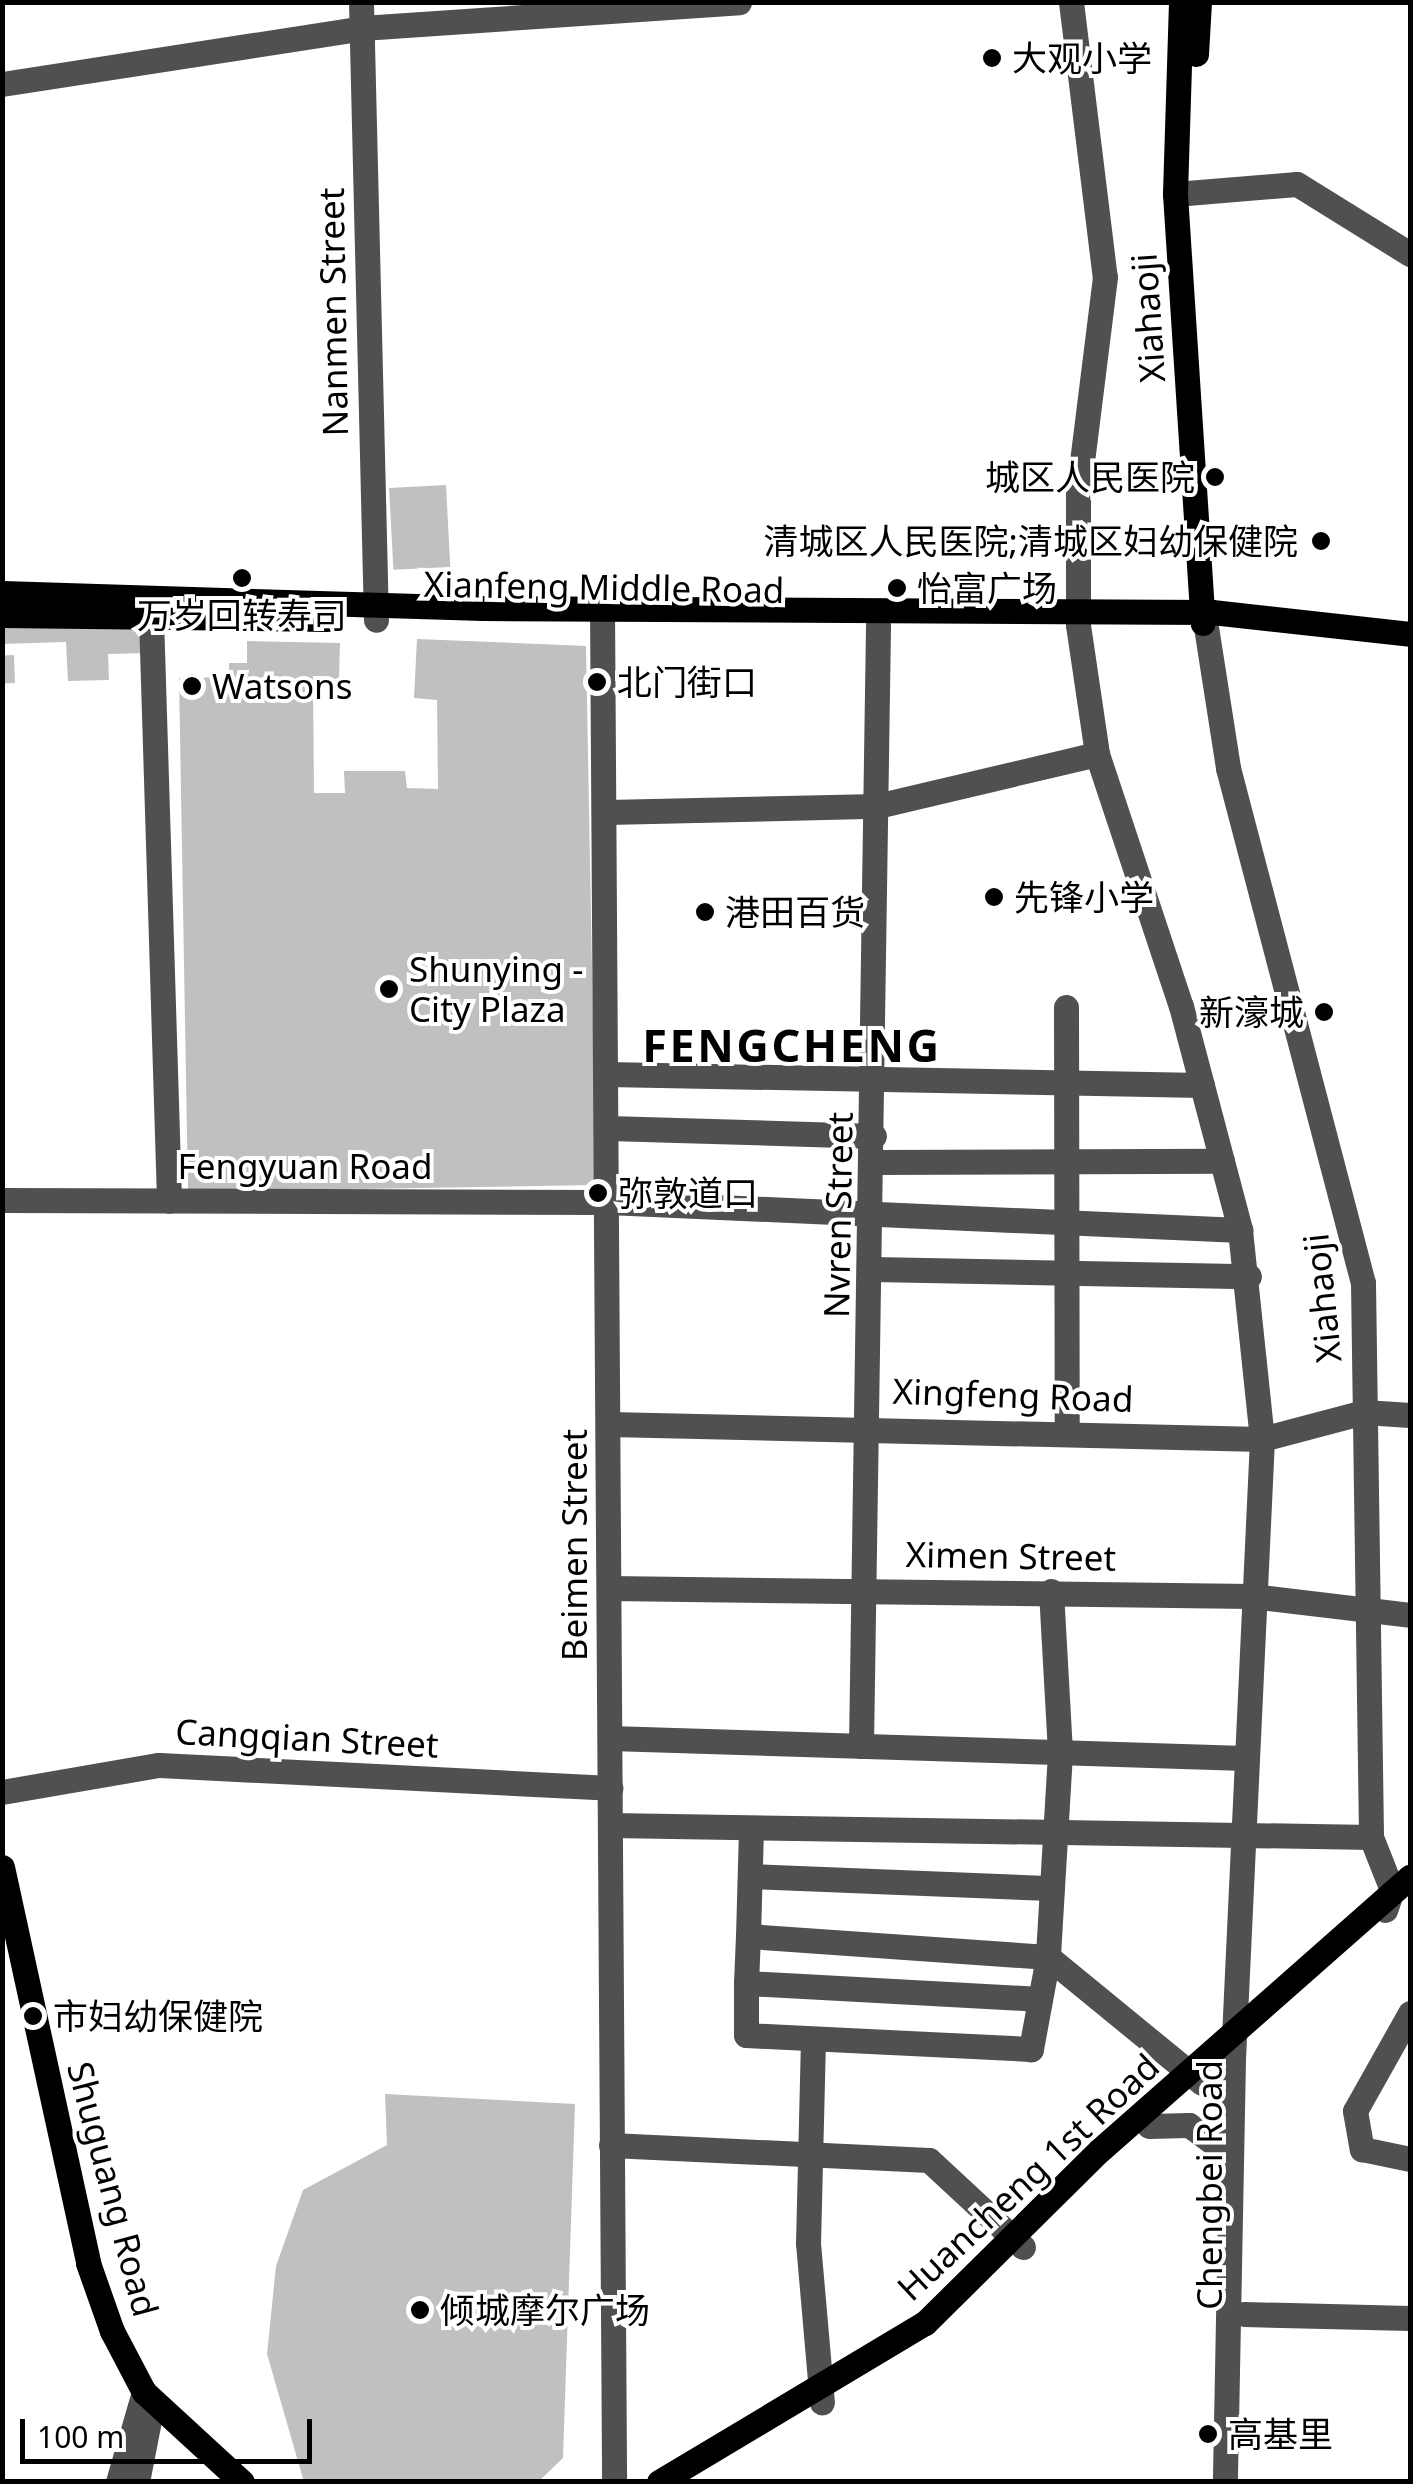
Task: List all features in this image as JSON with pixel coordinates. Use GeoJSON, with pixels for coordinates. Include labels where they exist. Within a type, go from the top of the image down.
{"type":"FeatureCollection","features":[{"type":"Feature","properties":{"kind":"main road","name":"Xiahaoji"},"geometry":{"type":"LineString","coordinates":[[1181,2],[1180,194],[1205,617]]}},
{"type":"Feature","properties":{"kind":"main road","name":"Xiahaoji"},"geometry":{"type":"LineString","coordinates":[[1180,194],[1199,2]]}},
{"type":"Feature","properties":{"kind":"main road","name":"Xianfeng Middle Road"},"geometry":{"type":"LineString","coordinates":[[2,593],[376,612],[878,624],[1078,617]]}},
{"type":"Feature","properties":{"kind":"main road","name":"Xianfeng Middle Road"},"geometry":{"type":"LineString","coordinates":[[2,615],[151,617],[376,612]]}},
{"type":"Feature","properties":{"kind":"main road","name":"Xianfeng Middle Road"},"geometry":{"type":"LineString","coordinates":[[602,616],[1205,617]]}},
{"type":"Feature","properties":{"kind":"main road"},"geometry":{"type":"LineString","coordinates":[[1205,617],[1410,634]]}},
{"type":"Feature","properties":{"kind":"main road"},"geometry":{"type":"LineString","coordinates":[[1205,617],[1410,647]]}},
{"type":"Feature","properties":{"kind":"main road","name":"Shuguang Road"},"geometry":{"type":"LineString","coordinates":[[2,1867],[88,2263],[144,2392],[242,2482]]}},
{"type":"Feature","properties":{"kind":"main road","name":"Huancheng 1st Road"},"geometry":{"type":"LineString","coordinates":[[1018,2243],[1197,2078],[1239,2048],[1399,1894]]}},
{"type":"Feature","properties":{"kind":"main road","name":"Huancheng 1st Road"},"geometry":{"type":"LineString","coordinates":[[696,2477],[925,2323],[1149,2126],[1197,2078]]}},
{"type":"Feature","properties":{"kind":"main road","name":"Huancheng 1st Road"},"geometry":{"type":"LineString","coordinates":[[659,2482],[822,2395]]}},
{"type":"Feature","properties":{"kind":"street"},"geometry":{"type":"LineString","coordinates":[[2,84],[361,15],[739,2]]}},
{"type":"Feature","properties":{"kind":"street"},"geometry":{"type":"LineString","coordinates":[[1071,2],[1105,277],[1078,494],[1078,617],[1097,754],[1202,1084],[1240,1230],[1248,1276],[1262,1439],[1251,1596],[1239,2048]]}},
{"type":"Feature","properties":{"kind":"street","name":"Nanmen Street"},"geometry":{"type":"LineString","coordinates":[[361,15],[376,612]]}},
{"type":"Feature","properties":{"kind":"street"},"geometry":{"type":"LineString","coordinates":[[1180,194],[1297,184],[1410,254]]}},
{"type":"Feature","properties":{"kind":"street","name":"Beimen Street"},"geometry":{"type":"LineString","coordinates":[[602,616],[608,1074],[614,2482]]}},
{"type":"Feature","properties":{"kind":"street"},"geometry":{"type":"LineString","coordinates":[[151,617],[169,1200]]}},
{"type":"Feature","properties":{"kind":"street","name":"Xiahaoji"},"geometry":{"type":"LineString","coordinates":[[1205,617],[1228,768],[1363,1283],[1364,1606],[1371,1837],[1399,1894]]}},
{"type":"Feature","properties":{"kind":"street","name":"Nvren Street"},"geometry":{"type":"LineString","coordinates":[[861,1746],[861,1590],[870,1424],[878,624]]}},
{"type":"Feature","properties":{"kind":"street"},"geometry":{"type":"LineString","coordinates":[[606,812],[877,806],[1097,754]]}},
{"type":"Feature","properties":{"kind":"street"},"geometry":{"type":"LineString","coordinates":[[1066,1007],[1068,1432]]}},
{"type":"Feature","properties":{"kind":"street"},"geometry":{"type":"LineString","coordinates":[[608,1074],[874,1084],[1202,1084]]}},
{"type":"Feature","properties":{"kind":"street"},"geometry":{"type":"LineString","coordinates":[[608,1128],[1066,1161],[1222,1161]]}},
{"type":"Feature","properties":{"kind":"street","name":"Fengyuan Road"},"geometry":{"type":"LineString","coordinates":[[2,1200],[608,1202],[1240,1230]]}},
{"type":"Feature","properties":{"kind":"street"},"geometry":{"type":"LineString","coordinates":[[872,1269],[1248,1276]]}},
{"type":"Feature","properties":{"kind":"street","name":"Xingfeng Road"},"geometry":{"type":"LineString","coordinates":[[609,1424],[870,1424],[1262,1439],[1364,1412],[1410,1416]]}},
{"type":"Feature","properties":{"kind":"street","name":"Ximen Street"},"geometry":{"type":"LineString","coordinates":[[610,1588],[1251,1596],[1364,1606],[1410,1615]]}},
{"type":"Feature","properties":{"kind":"street"},"geometry":{"type":"LineString","coordinates":[[752,1828],[746,2035],[1031,2049],[1048,1957],[1060,1752],[1051,1591]]}},
{"type":"Feature","properties":{"kind":"street"},"geometry":{"type":"LineString","coordinates":[[610,1738],[1245,1758]]}},
{"type":"Feature","properties":{"kind":"street","name":"Cangqian Street"},"geometry":{"type":"LineString","coordinates":[[2,1792],[159,1765],[610,1788]]}},
{"type":"Feature","properties":{"kind":"street"},"geometry":{"type":"LineString","coordinates":[[610,1824],[1243,1839],[1371,1837]]}},
{"type":"Feature","properties":{"kind":"street"},"geometry":{"type":"LineString","coordinates":[[750,1876],[1052,1888]]}},
{"type":"Feature","properties":{"kind":"street"},"geometry":{"type":"LineString","coordinates":[[748,1936],[1048,1957],[1197,2078]]}},
{"type":"Feature","properties":{"kind":"street"},"geometry":{"type":"LineString","coordinates":[[746,1984],[1040,1999]]}},
{"type":"Feature","properties":{"kind":"street"},"geometry":{"type":"LineString","coordinates":[[1410,2013],[1354,2111],[1362,2150],[1410,2158]]}},
{"type":"Feature","properties":{"kind":"street"},"geometry":{"type":"LineString","coordinates":[[813,2039],[810,2150],[822,2395]]}},
{"type":"Feature","properties":{"kind":"street","name":"Chengbei Road"},"geometry":{"type":"LineString","coordinates":[[1225,2482],[1231,2156],[1239,2048]]}},
{"type":"Feature","properties":{"kind":"street","name":"Chengbei Road"},"geometry":{"type":"LineString","coordinates":[[1239,2048],[1244,2314],[1241,2482]]}},
{"type":"Feature","properties":{"kind":"street"},"geometry":{"type":"LineString","coordinates":[[1149,2126],[1189,2125],[1231,2156]]}},
{"type":"Feature","properties":{"kind":"street"},"geometry":{"type":"LineString","coordinates":[[612,2145],[810,2150],[929,2160],[1018,2243]]}},
{"type":"Feature","properties":{"kind":"street"},"geometry":{"type":"LineString","coordinates":[[1244,2314],[1410,2318]]}},
{"type":"Feature","properties":{"kind":"street"},"geometry":{"type":"LineString","coordinates":[[118,2482],[144,2392]]}},
{"type":"Feature","properties":{"kind":"street"},"geometry":{"type":"LineString","coordinates":[[137,2482],[149,2420],[144,2392]]}},
{"type":"Feature","properties":{"kind":"street"},"geometry":{"type":"LineString","coordinates":[[598,2482],[612,2440]]}},
{"type":"Feature","properties":{"kind":"building"},"geometry":{"type":"Polygon","coordinates":[[[446,485],[450,567],[393,570],[389,488],[446,485]]]}},
{"type":"Feature","properties":{"kind":"building"},"geometry":{"type":"Polygon","coordinates":[[[148,619],[149,653],[108,654],[109,680],[68,681],[66,642],[2,644],[2,623],[148,619]]]}},
{"type":"Feature","properties":{"kind":"building","name":"Shunying - City Plaza"},"geometry":{"type":"Polygon","coordinates":[[[417,639],[586,646],[596,1185],[188,1192],[179,678],[229,677],[229,663],[247,663],[247,641],[340,643],[339,679],[313,678],[314,793],[345,793],[344,771],[405,771],[407,788],[438,789],[437,700],[414,698],[417,639]]]}},
{"type":"Feature","properties":{"kind":"building"},"geometry":{"type":"Polygon","coordinates":[[[2,655],[14,655],[15,683],[3,683],[2,655]]]}},
{"type":"Feature","properties":{"kind":"building","name":"倾城摩尔广场"},"geometry":{"type":"Polygon","coordinates":[[[385,2094],[575,2104],[563,2458],[538,2482],[304,2482],[267,2354],[276,2266],[303,2190],[387,2145],[385,2094]]]}},
{"type":"Feature","properties":{"kind":"place","name":"大观小学"},"geometry":{"type":"Point","coordinates":[992,58]}},
{"type":"Feature","properties":{"kind":"place","name":"城区人民医院"},"geometry":{"type":"Point","coordinates":[1215,477]}},
{"type":"Feature","properties":{"kind":"place","name":"清城区人民医院;清城区妇幼保健院"},"geometry":{"type":"Point","coordinates":[1321,541]}},
{"type":"Feature","properties":{"kind":"place","name":"万岁回转寿司"},"geometry":{"type":"Point","coordinates":[242,578]}},
{"type":"Feature","properties":{"kind":"place","name":"怡富广场"},"geometry":{"type":"Point","coordinates":[897,588]}},
{"type":"Feature","properties":{"kind":"place","name":"北门街口"},"geometry":{"type":"Point","coordinates":[597,682]}},
{"type":"Feature","properties":{"kind":"place","name":"Watsons"},"geometry":{"type":"Point","coordinates":[192,686]}},
{"type":"Feature","properties":{"kind":"place","name":"先锋小学"},"geometry":{"type":"Point","coordinates":[994,897]}},
{"type":"Feature","properties":{"kind":"place","name":"港田百货"},"geometry":{"type":"Point","coordinates":[705,912]}},
{"type":"Feature","properties":{"kind":"place","name":"Shunying - City Plaza"},"geometry":{"type":"Point","coordinates":[389,989]}},
{"type":"Feature","properties":{"kind":"place","name":"新濠城"},"geometry":{"type":"Point","coordinates":[1324,1012]}},
{"type":"Feature","properties":{"kind":"place","name":"弥敦道口"},"geometry":{"type":"Point","coordinates":[598,1193]}},
{"type":"Feature","properties":{"kind":"place","name":"市妇幼保健院"},"geometry":{"type":"Point","coordinates":[33,2016]}},
{"type":"Feature","properties":{"kind":"place","name":"倾城摩尔广场"},"geometry":{"type":"Point","coordinates":[420,2310]}},
{"type":"Feature","properties":{"kind":"place","name":"高基里"},"geometry":{"type":"Point","coordinates":[1208,2434]}},
{"type":"Feature","properties":{"kind":"district","name":"FENGCHENG"},"geometry":{"type":"Point","coordinates":[792,1045]}}]}
